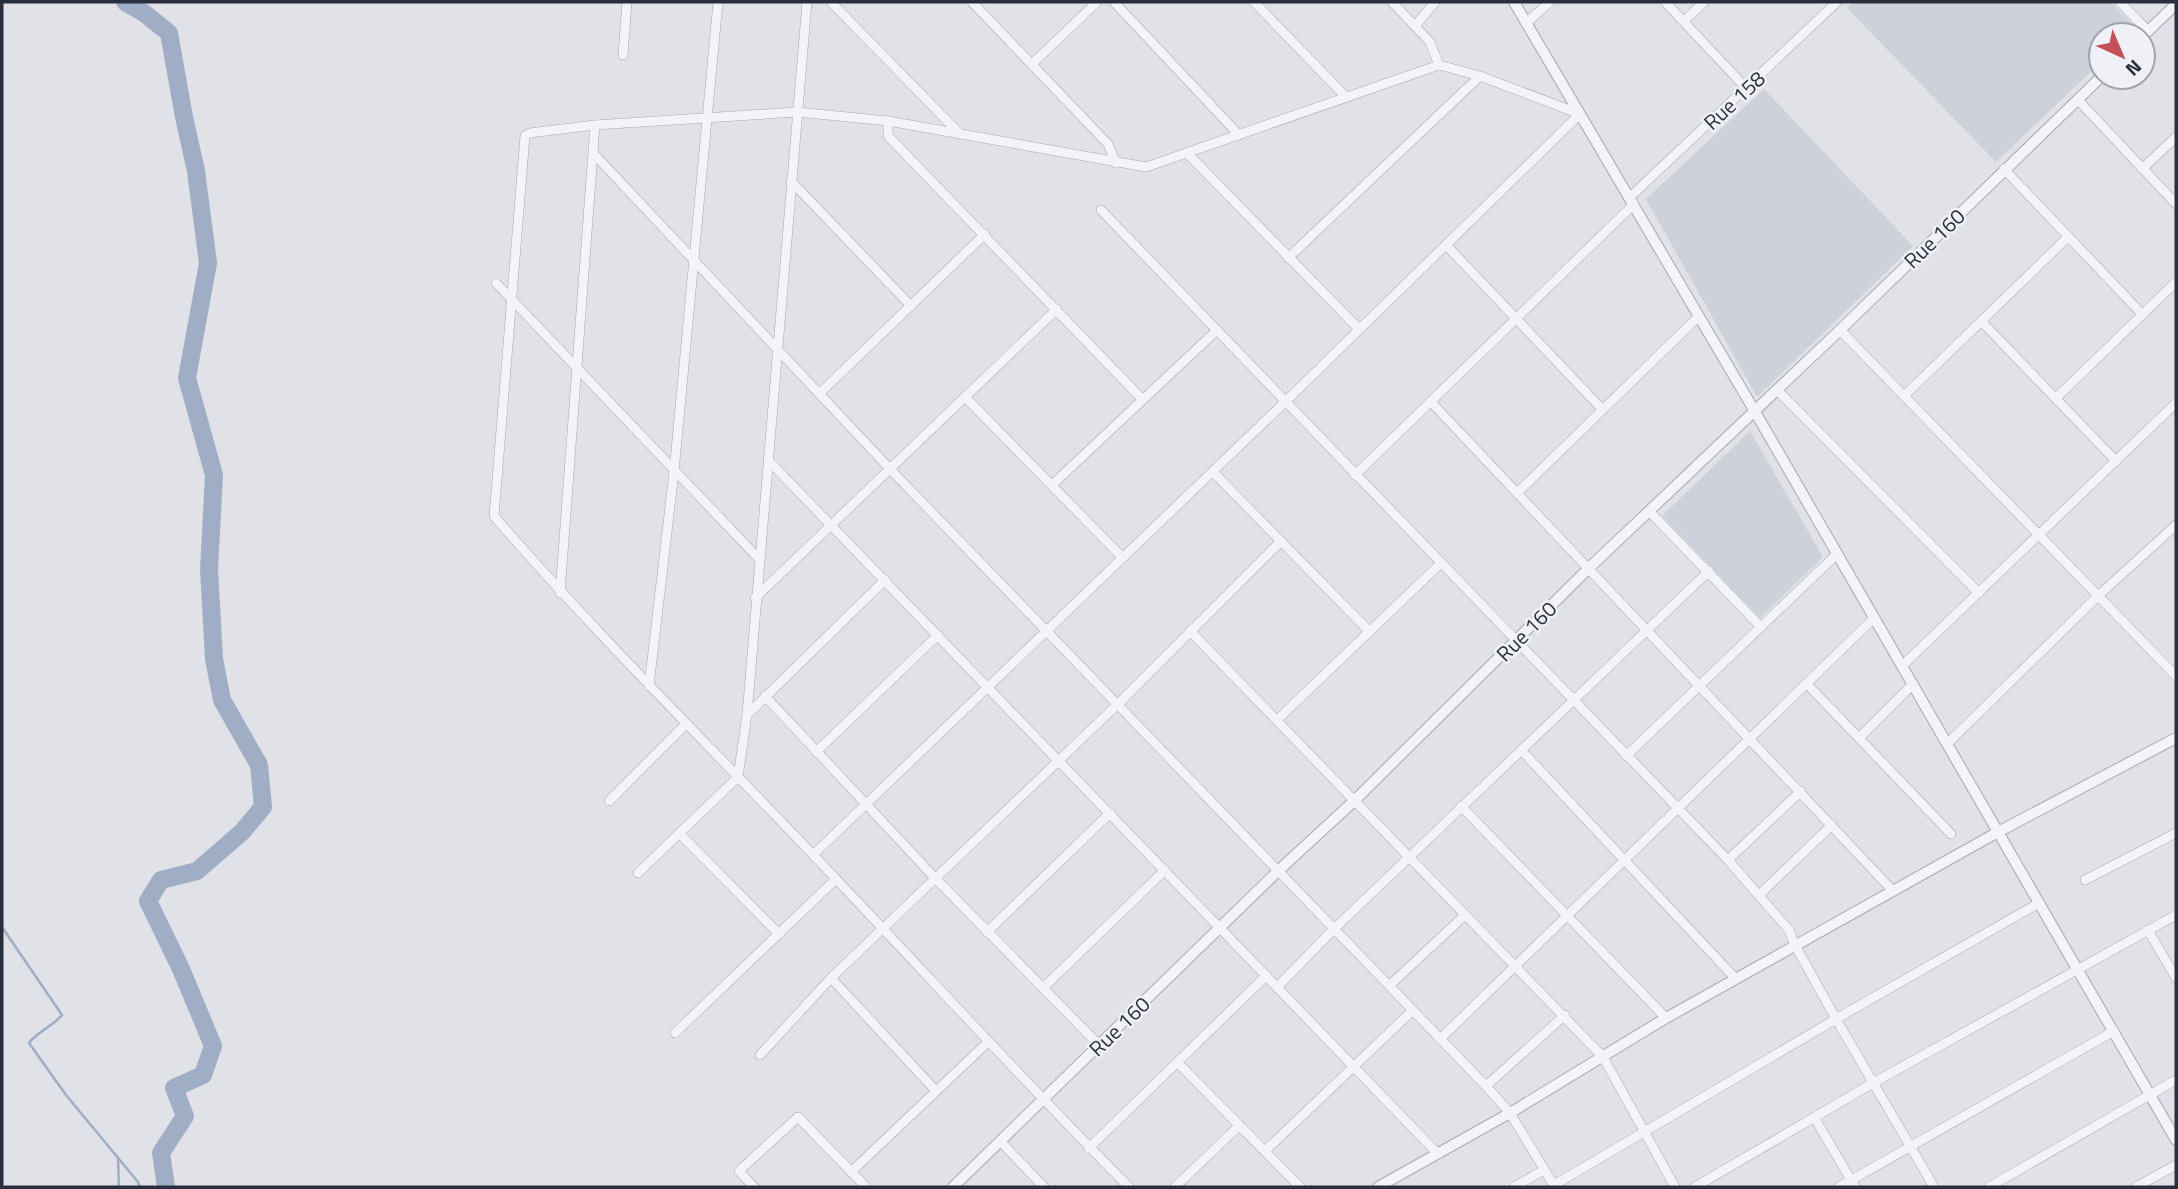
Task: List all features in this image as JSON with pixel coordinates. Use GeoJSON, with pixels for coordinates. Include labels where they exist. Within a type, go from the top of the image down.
{"type":"FeatureCollection","features":[{"type":"Feature","properties":{"kind":"street"},"geometry":{"type":"LineString","coordinates":[[622,55],[627,2]]}},
{"type":"Feature","properties":{"kind":"street"},"geometry":{"type":"LineString","coordinates":[[649,686],[674,472],[718,2]]}},
{"type":"Feature","properties":{"kind":"street"},"geometry":{"type":"LineString","coordinates":[[638,873],[738,777],[747,715],[807,2]]}},
{"type":"Feature","properties":{"kind":"street"},"geometry":{"type":"LineString","coordinates":[[831,2],[959,133]]}},
{"type":"Feature","properties":{"kind":"street"},"geometry":{"type":"LineString","coordinates":[[972,2],[1108,144],[1116,163]]}},
{"type":"Feature","properties":{"kind":"street"},"geometry":{"type":"LineString","coordinates":[[1032,64],[1097,2]]}},
{"type":"Feature","properties":{"kind":"street"},"geometry":{"type":"LineString","coordinates":[[1114,2],[1239,135]]}},
{"type":"Feature","properties":{"kind":"street"},"geometry":{"type":"LineString","coordinates":[[1254,2],[1346,97]]}},
{"type":"Feature","properties":{"kind":"street"},"geometry":{"type":"LineString","coordinates":[[1392,2],[1430,42],[1439,65]]}},
{"type":"Feature","properties":{"kind":"street"},"geometry":{"type":"LineString","coordinates":[[1415,26],[1435,2]]}},
{"type":"Feature","properties":{"kind":"street"},"geometry":{"type":"LineString","coordinates":[[1514,2],[2079,968],[2176,1140]]}},
{"type":"Feature","properties":{"kind":"street"},"geometry":{"type":"LineString","coordinates":[[1526,23],[1550,2]]}},
{"type":"Feature","properties":{"kind":"street"},"geometry":{"type":"LineString","coordinates":[[1665,2],[1746,88]]}},
{"type":"Feature","properties":{"kind":"street"},"geometry":{"type":"LineString","coordinates":[[1684,21],[1704,2]]}},
{"type":"Feature","properties":{"kind":"street","name":"Rue 158"},"geometry":{"type":"LineString","coordinates":[[1355,475],[1517,319],[1746,88],[1837,2]]}},
{"type":"Feature","properties":{"kind":"street"},"geometry":{"type":"LineString","coordinates":[[2120,2],[2135,21]]}},
{"type":"Feature","properties":{"kind":"street"},"geometry":{"type":"LineString","coordinates":[[2157,23],[2176,4]]}},
{"type":"Feature","properties":{"kind":"street"},"geometry":{"type":"LineString","coordinates":[[1129,1187],[560,593],[494,516],[525,136],[530,133],[595,125],[797,112],[888,121],[1146,167],[1439,65],[1480,76],[1580,114]]}},
{"type":"Feature","properties":{"kind":"street"},"geometry":{"type":"LineString","coordinates":[[1288,258],[1480,76]]}},
{"type":"Feature","properties":{"kind":"street","name":"Rue 160"},"geometry":{"type":"LineString","coordinates":[[953,1187],[1278,871],[1354,801],[1589,568],[2087,90]]}},
{"type":"Feature","properties":{"kind":"street"},"geometry":{"type":"LineString","coordinates":[[2077,100],[2176,204]]}},
{"type":"Feature","properties":{"kind":"street"},"geometry":{"type":"LineString","coordinates":[[813,855],[1447,246],[1580,114]]}},
{"type":"Feature","properties":{"kind":"street"},"geometry":{"type":"LineString","coordinates":[[888,121],[888,136],[1142,399]]}},
{"type":"Feature","properties":{"kind":"street"},"geometry":{"type":"LineString","coordinates":[[560,593],[595,125]]}},
{"type":"Feature","properties":{"kind":"street"},"geometry":{"type":"LineString","coordinates":[[2142,169],[2176,137]]}},
{"type":"Feature","properties":{"kind":"street"},"geometry":{"type":"LineString","coordinates":[[1187,153],[1359,329]]}},
{"type":"Feature","properties":{"kind":"street"},"geometry":{"type":"LineString","coordinates":[[594,154],[890,469],[1119,703],[1486,1086],[1510,1112],[1554,1186],[1836,1019],[2039,903]]}},
{"type":"Feature","properties":{"kind":"street"},"geometry":{"type":"LineString","coordinates":[[2004,169],[2143,314]]}},
{"type":"Feature","properties":{"kind":"street"},"geometry":{"type":"LineString","coordinates":[[791,181],[911,306]]}},
{"type":"Feature","properties":{"kind":"street"},"geometry":{"type":"LineString","coordinates":[[1101,210],[1728,860],[1789,929],[1836,1019],[1934,1187]]}},
{"type":"Feature","properties":{"kind":"street"},"geometry":{"type":"LineString","coordinates":[[819,394],[985,234]]}},
{"type":"Feature","properties":{"kind":"street"},"geometry":{"type":"LineString","coordinates":[[1905,395],[2068,237]]}},
{"type":"Feature","properties":{"kind":"street"},"geometry":{"type":"LineString","coordinates":[[1447,246],[1602,409]]}},
{"type":"Feature","properties":{"kind":"street"},"geometry":{"type":"LineString","coordinates":[[2056,398],[2176,282]]}},
{"type":"Feature","properties":{"kind":"street"},"geometry":{"type":"LineString","coordinates":[[496,284],[760,560]]}},
{"type":"Feature","properties":{"kind":"street"},"geometry":{"type":"LineString","coordinates":[[755,598],[1057,309]]}},
{"type":"Feature","properties":{"kind":"street"},"geometry":{"type":"LineString","coordinates":[[1517,493],[1699,316]]}},
{"type":"Feature","properties":{"kind":"street"},"geometry":{"type":"LineString","coordinates":[[1982,322],[2116,461]]}},
{"type":"Feature","properties":{"kind":"street"},"geometry":{"type":"LineString","coordinates":[[1840,330],[2176,676]]}},
{"type":"Feature","properties":{"kind":"street"},"geometry":{"type":"LineString","coordinates":[[1052,485],[1216,331]]}},
{"type":"Feature","properties":{"kind":"street"},"geometry":{"type":"LineString","coordinates":[[1777,390],[1979,593]]}},
{"type":"Feature","properties":{"kind":"street"},"geometry":{"type":"LineString","coordinates":[[965,397],[1122,557]]}},
{"type":"Feature","properties":{"kind":"street"},"geometry":{"type":"LineString","coordinates":[[1431,402],[1801,791],[1892,891]]}},
{"type":"Feature","properties":{"kind":"street"},"geometry":{"type":"LineString","coordinates":[[1902,666],[2176,403]]}},
{"type":"Feature","properties":{"kind":"street"},"geometry":{"type":"LineString","coordinates":[[768,460],[1438,1154]]}},
{"type":"Feature","properties":{"kind":"street"},"geometry":{"type":"LineString","coordinates":[[1213,472],[1370,632]]}},
{"type":"Feature","properties":{"kind":"street"},"geometry":{"type":"LineString","coordinates":[[1650,512],[1761,627]]}},
{"type":"Feature","properties":{"kind":"street"},"geometry":{"type":"LineString","coordinates":[[1947,744],[2099,595],[2175,528]]}},
{"type":"Feature","properties":{"kind":"street"},"geometry":{"type":"LineString","coordinates":[[760,1055],[831,978],[1119,703],[1282,541]]}},
{"type":"Feature","properties":{"kind":"street"},"geometry":{"type":"LineString","coordinates":[[1626,756],[1837,554]]}},
{"type":"Feature","properties":{"kind":"street"},"geometry":{"type":"LineString","coordinates":[[1277,720],[1441,563]]}},
{"type":"Feature","properties":{"kind":"street"},"geometry":{"type":"LineString","coordinates":[[1277,987],[1461,806],[1709,571]]}},
{"type":"Feature","properties":{"kind":"street"},"geometry":{"type":"LineString","coordinates":[[747,715],[885,580]]}},
{"type":"Feature","properties":{"kind":"street"},"geometry":{"type":"LineString","coordinates":[[1440,1039],[1874,618]]}},
{"type":"Feature","properties":{"kind":"street"},"geometry":{"type":"LineString","coordinates":[[1190,631],[1603,1057],[1675,1187]]}},
{"type":"Feature","properties":{"kind":"street"},"geometry":{"type":"LineString","coordinates":[[816,752],[938,635]]}},
{"type":"Feature","properties":{"kind":"street"},"geometry":{"type":"LineString","coordinates":[[1807,684],[1951,834]]}},
{"type":"Feature","properties":{"kind":"street"},"geometry":{"type":"LineString","coordinates":[[1859,738],[1913,684]]}},
{"type":"Feature","properties":{"kind":"street"},"geometry":{"type":"LineString","coordinates":[[765,696],[866,806],[1099,1045]]}},
{"type":"Feature","properties":{"kind":"street"},"geometry":{"type":"LineString","coordinates":[[608,801],[686,724]]}},
{"type":"Feature","properties":{"kind":"street"},"geometry":{"type":"LineString","coordinates":[[1378,1187],[1510,1112],[1666,1018],[1998,832],[2176,738]]}},
{"type":"Feature","properties":{"kind":"street"},"geometry":{"type":"LineString","coordinates":[[1521,750],[1736,979]]}},
{"type":"Feature","properties":{"kind":"street"},"geometry":{"type":"LineString","coordinates":[[1728,860],[1801,791]]}},
{"type":"Feature","properties":{"kind":"street"},"geometry":{"type":"LineString","coordinates":[[1461,806],[1666,1018]]}},
{"type":"Feature","properties":{"kind":"street"},"geometry":{"type":"LineString","coordinates":[[987,932],[1110,813]]}},
{"type":"Feature","properties":{"kind":"street"},"geometry":{"type":"LineString","coordinates":[[1759,895],[1832,825]]}},
{"type":"Feature","properties":{"kind":"street"},"geometry":{"type":"LineString","coordinates":[[679,833],[779,934]]}},
{"type":"Feature","properties":{"kind":"street"},"geometry":{"type":"LineString","coordinates":[[2085,880],[2176,833]]}},
{"type":"Feature","properties":{"kind":"street"},"geometry":{"type":"LineString","coordinates":[[1043,988],[1165,870]]}},
{"type":"Feature","properties":{"kind":"street"},"geometry":{"type":"LineString","coordinates":[[675,1033],[836,879]]}},
{"type":"Feature","properties":{"kind":"street"},"geometry":{"type":"LineString","coordinates":[[1390,985],[1465,915]]}},
{"type":"Feature","properties":{"kind":"street"},"geometry":{"type":"LineString","coordinates":[[1695,1187],[1872,1083],[2176,915]]}},
{"type":"Feature","properties":{"kind":"street"},"geometry":{"type":"LineString","coordinates":[[2148,930],[2176,978]]}},
{"type":"Feature","properties":{"kind":"street"},"geometry":{"type":"LineString","coordinates":[[1089,1147],[1266,975]]}},
{"type":"Feature","properties":{"kind":"street"},"geometry":{"type":"LineString","coordinates":[[831,978],[936,1091]]}},
{"type":"Feature","properties":{"kind":"street"},"geometry":{"type":"LineString","coordinates":[[1265,1150],[1413,1010]]}},
{"type":"Feature","properties":{"kind":"street"},"geometry":{"type":"LineString","coordinates":[[1486,1086],[1564,1015]]}},
{"type":"Feature","properties":{"kind":"street"},"geometry":{"type":"LineString","coordinates":[[1839,1187],[1853,1184],[2114,1031]]}},
{"type":"Feature","properties":{"kind":"street"},"geometry":{"type":"LineString","coordinates":[[851,1172],[988,1042]]}},
{"type":"Feature","properties":{"kind":"street"},"geometry":{"type":"LineString","coordinates":[[1178,1063],[1300,1187]]}},
{"type":"Feature","properties":{"kind":"street"},"geometry":{"type":"LineString","coordinates":[[1989,1187],[2176,1080]]}},
{"type":"Feature","properties":{"kind":"street"},"geometry":{"type":"LineString","coordinates":[[754,1187],[739,1171],[798,1117],[866,1187]]}},
{"type":"Feature","properties":{"kind":"street"},"geometry":{"type":"LineString","coordinates":[[1814,1117],[1853,1184]]}},
{"type":"Feature","properties":{"kind":"street"},"geometry":{"type":"LineString","coordinates":[[1175,1187],[1240,1125]]}},
{"type":"Feature","properties":{"kind":"street"},"geometry":{"type":"LineString","coordinates":[[1000,1141],[1044,1187]]}},
{"type":"Feature","properties":{"kind":"street"},"geometry":{"type":"LineString","coordinates":[[2136,1187],[2176,1165]]}},
{"type":"Feature","properties":{"kind":"street"},"geometry":{"type":"LineString","coordinates":[[1514,1187],[1545,1170]]}},
{"type":"Feature","properties":{"kind":"shaded area"},"geometry":{"type":"Polygon","coordinates":[[[1854,2],[2110,2],[2130,21],[2087,21],[2087,75],[1996,162],[1847,8],[1854,2]]]}},
{"type":"Feature","properties":{"kind":"shaded area"},"geometry":{"type":"Polygon","coordinates":[[[1764,89],[1913,246],[1757,397],[1646,199],[1764,89]]]}},
{"type":"Feature","properties":{"kind":"shaded area"},"geometry":{"type":"Polygon","coordinates":[[[1750,431],[1823,557],[1760,618],[1662,516],[1750,431]]]}},
{"type":"Feature","properties":{"kind":"waterway"},"geometry":{"type":"LineString","coordinates":[[125,2],[169,33],[196,171],[208,263],[187,378],[214,475],[209,569],[214,659],[222,700],[259,765],[263,807],[242,832],[197,871],[161,880],[148,901],[181,969],[213,1046],[203,1075],[174,1088],[185,1116],[161,1153],[166,1187]]}},
{"type":"Feature","properties":{"kind":"waterway"},"geometry":{"type":"LineString","coordinates":[[2,927],[62,1015],[29,1043],[66,1095],[140,1187]]}},
{"type":"Feature","properties":{"kind":"waterway"},"geometry":{"type":"LineString","coordinates":[[118,1159],[119,1187]]}}]}
